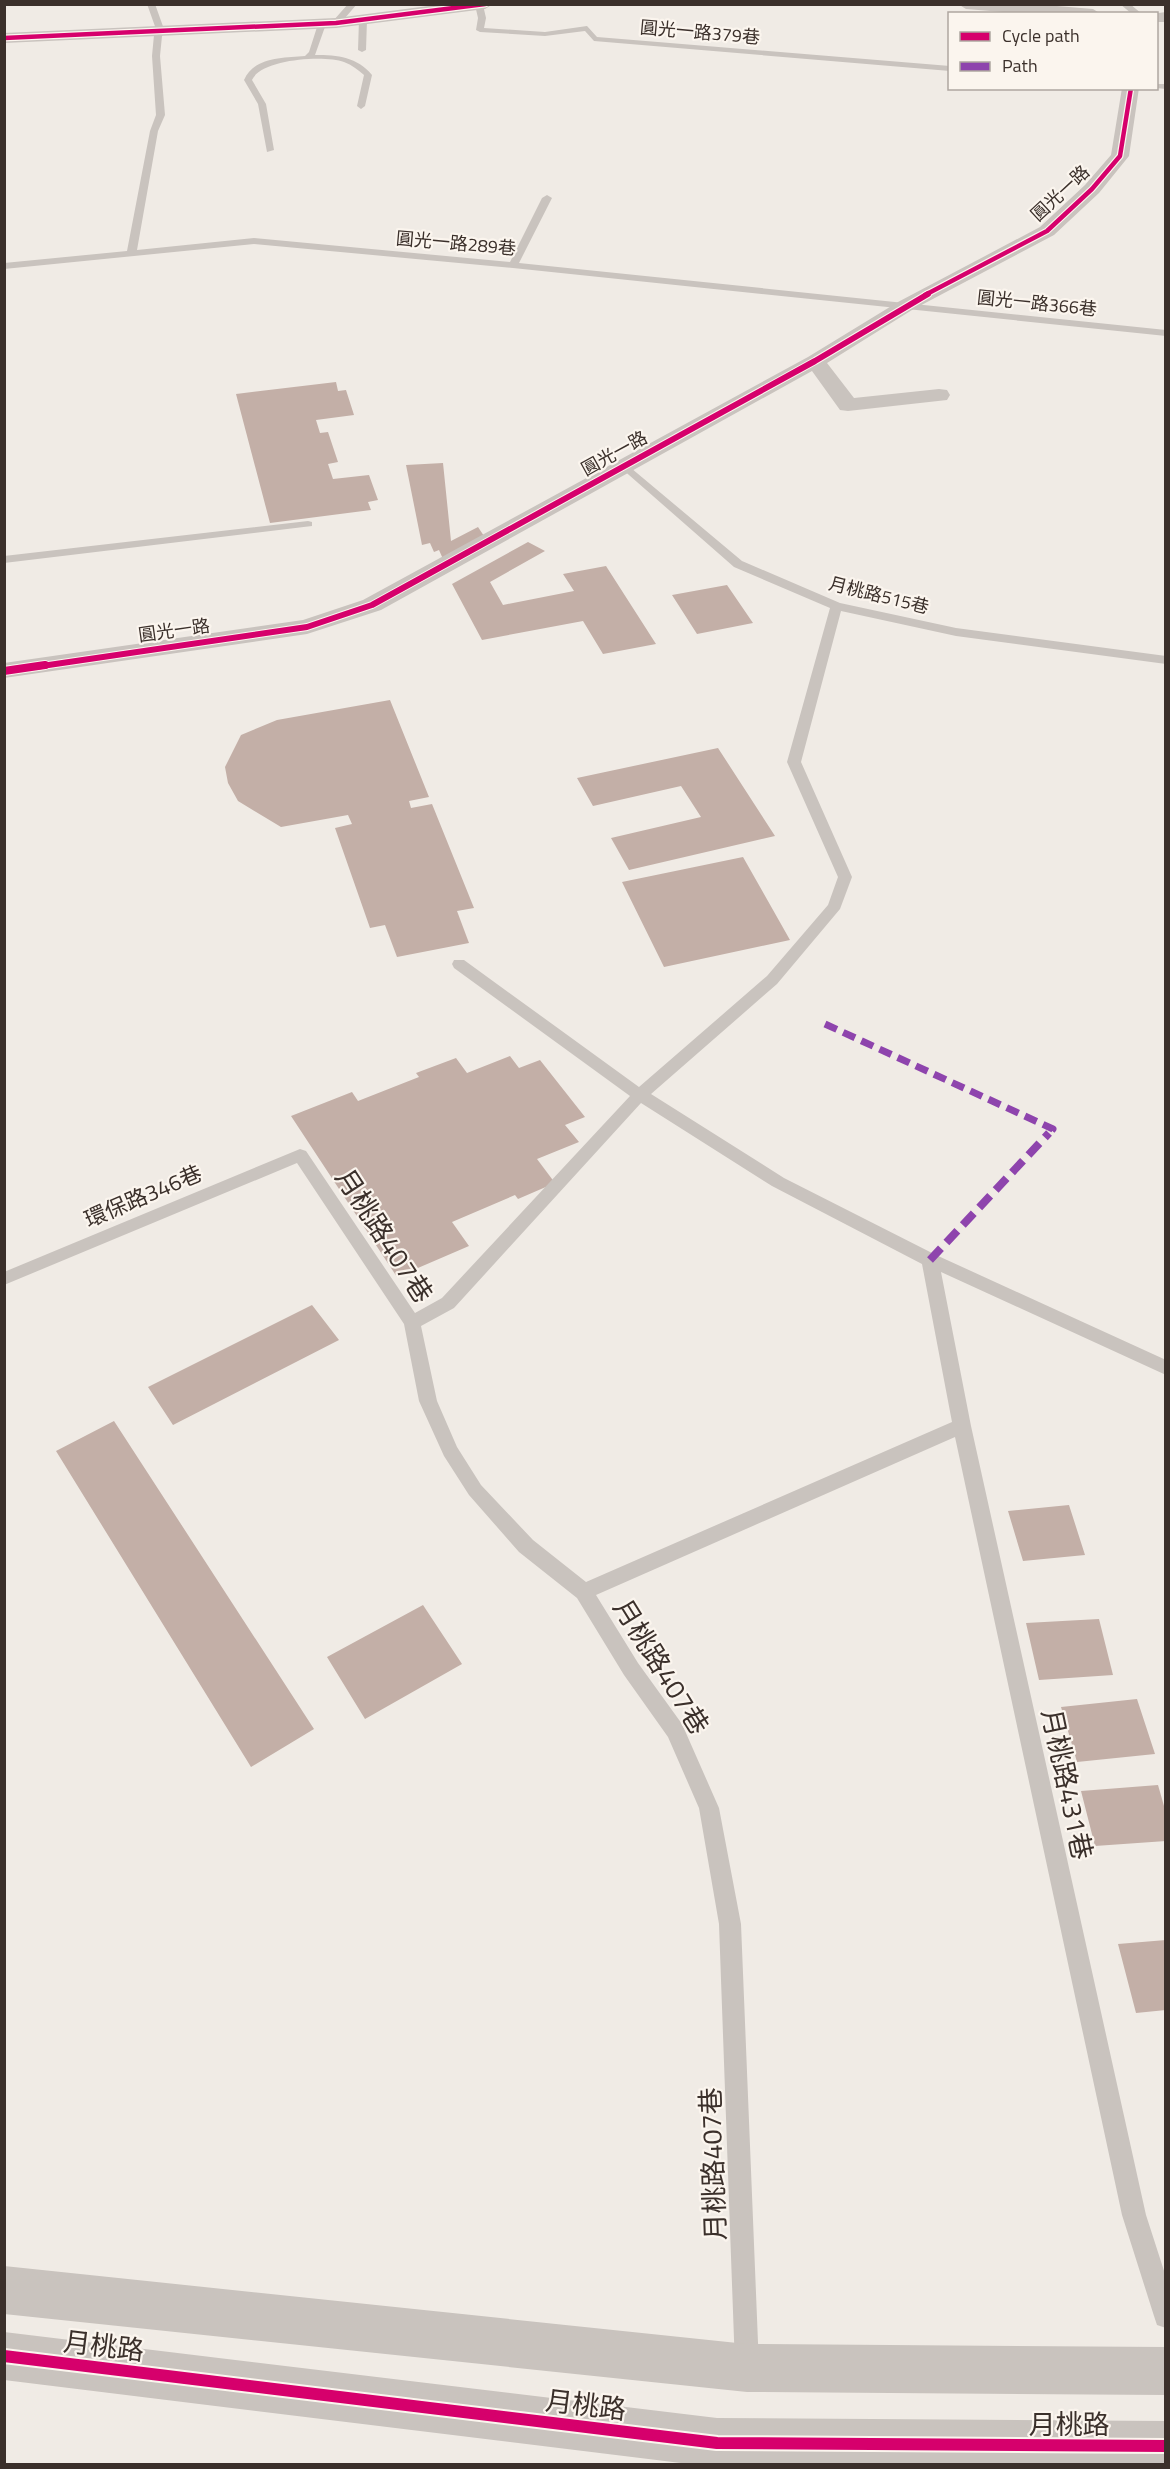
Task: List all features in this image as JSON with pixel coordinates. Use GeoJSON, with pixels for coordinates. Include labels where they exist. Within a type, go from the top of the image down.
{"type":"FeatureCollection","features":[{"type":"Feature","properties":{"kind":"street"},"geometry":{"type":"LineString","coordinates":[[4,38],[67,33],[160,32],[329,23],[485,4]]}},
{"type":"Feature","properties":{"kind":"street"},"geometry":{"type":"LineString","coordinates":[[966,4],[1068,12]]}},
{"type":"Feature","properties":{"kind":"street","name":"圓光一路"},"geometry":{"type":"LineString","coordinates":[[4,671],[307,627],[372,605],[815,361],[905,306],[1047,231],[1085,196],[1120,156],[1131,90]]}},
{"type":"Feature","properties":{"kind":"street"},"geometry":{"type":"LineString","coordinates":[[815,361],[848,405],[939,395]]}},
{"type":"Feature","properties":{"kind":"street","name":"月桃路"},"geometry":{"type":"LineString","coordinates":[[4,2289],[747,2368],[1166,2371]]}},
{"type":"Feature","properties":{"kind":"street","name":"月桃路"},"geometry":{"type":"LineString","coordinates":[[4,2356],[717,2443],[1163,2452]]}},
{"type":"Feature","properties":{"kind":"lane"},"geometry":{"type":"LineString","coordinates":[[132,252],[154,131],[160,123],[162,90],[156,63],[160,32],[151,4]]}},
{"type":"Feature","properties":{"kind":"lane"},"geometry":{"type":"LineString","coordinates":[[307,58],[313,53],[329,23],[353,4]]}},
{"type":"Feature","properties":{"kind":"lane","name":"圓光一路379巷"},"geometry":{"type":"LineString","coordinates":[[479,5],[482,18],[480,30],[545,34],[587,28],[594,39],[948,69]]}},
{"type":"Feature","properties":{"kind":"lane"},"geometry":{"type":"LineString","coordinates":[[362,50],[363,20]]}},
{"type":"Feature","properties":{"kind":"lane"},"geometry":{"type":"LineString","coordinates":[[270,150],[262,104],[248,80],[252,71],[270,62],[342,57],[363,67],[368,75],[361,106]]}},
{"type":"Feature","properties":{"kind":"lane"},"geometry":{"type":"LineString","coordinates":[[513,265],[548,198]]}},
{"type":"Feature","properties":{"kind":"lane","name":"圓光一路289巷"},"geometry":{"type":"LineString","coordinates":[[4,266],[254,241],[513,265],[905,306]]}},
{"type":"Feature","properties":{"kind":"lane","name":"圓光一路366巷"},"geometry":{"type":"LineString","coordinates":[[905,306],[1166,333]]}},
{"type":"Feature","properties":{"kind":"lane","name":"月桃路515巷"},"geometry":{"type":"LineString","coordinates":[[625,466],[738,564],[836,606],[956,632],[1166,660]]}},
{"type":"Feature","properties":{"kind":"lane"},"geometry":{"type":"LineString","coordinates":[[4,560],[308,524]]}},
{"type":"Feature","properties":{"kind":"lane"},"geometry":{"type":"LineString","coordinates":[[412,1323],[448,1303],[640,1095],[772,980],[835,906],[845,877],[794,762],[836,606]]}},
{"type":"Feature","properties":{"kind":"lane"},"geometry":{"type":"LineString","coordinates":[[459,964],[640,1095],[778,1182],[930,1260],[1166,1368]]}},
{"type":"Feature","properties":{"kind":"lane","name":"月桃路407巷"},"geometry":{"type":"LineString","coordinates":[[300,1155],[412,1323],[428,1401],[450,1452],[475,1490],[526,1546],[584,1592],[631,1669],[675,1731],[709,1808],[730,1924],[747,2368]]}},
{"type":"Feature","properties":{"kind":"lane","name":"環保路346巷"},"geometry":{"type":"LineString","coordinates":[[4,1280],[300,1155]]}},
{"type":"Feature","properties":{"kind":"lane","name":"月桃路431巷"},"geometry":{"type":"LineString","coordinates":[[930,1260],[962,1426],[1134,2215],[1166,2316]]}},
{"type":"Feature","properties":{"kind":"lane"},"geometry":{"type":"LineString","coordinates":[[584,1592],[962,1426]]}},
{"type":"Feature","properties":{"kind":"building"},"geometry":{"type":"Polygon","coordinates":[[[336,382],[338,391],[346,390],[354,415],[316,420],[320,433],[328,432],[338,462],[328,464],[333,479],[369,475],[378,500],[368,502],[371,510],[270,523],[236,394],[336,382]]]}},
{"type":"Feature","properties":{"kind":"building"},"geometry":{"type":"Polygon","coordinates":[[[443,463],[451,541],[478,527],[484,536],[443,559],[439,550],[434,552],[430,543],[422,545],[406,465],[443,463]]]}},
{"type":"Feature","properties":{"kind":"building"},"geometry":{"type":"Polygon","coordinates":[[[528,542],[545,551],[490,582],[503,605],[574,591],[563,574],[606,566],[656,644],[603,654],[583,621],[482,640],[452,584],[528,542]]]}},
{"type":"Feature","properties":{"kind":"building"},"geometry":{"type":"Polygon","coordinates":[[[727,585],[753,623],[697,634],[672,595],[727,585]]]}},
{"type":"Feature","properties":{"kind":"building"},"geometry":{"type":"Polygon","coordinates":[[[390,700],[429,797],[409,801],[411,808],[432,804],[474,908],[457,911],[469,943],[397,957],[385,925],[370,928],[335,828],[352,824],[348,815],[281,827],[238,801],[228,783],[225,767],[241,735],[277,720],[390,700]]]}},
{"type":"Feature","properties":{"kind":"building"},"geometry":{"type":"Polygon","coordinates":[[[718,748],[775,836],[629,870],[611,838],[701,817],[681,786],[593,806],[577,778],[718,748]]]}},
{"type":"Feature","properties":{"kind":"building"},"geometry":{"type":"Polygon","coordinates":[[[743,857],[790,940],[664,967],[622,882],[743,857]]]}},
{"type":"Feature","properties":{"kind":"building"},"geometry":{"type":"Polygon","coordinates":[[[510,1056],[519,1068],[540,1060],[585,1117],[565,1125],[579,1142],[537,1159],[555,1183],[518,1199],[515,1195],[452,1222],[469,1246],[397,1277],[291,1116],[352,1092],[358,1101],[419,1077],[416,1073],[456,1058],[467,1073],[510,1056]]]}},
{"type":"Feature","properties":{"kind":"building"},"geometry":{"type":"Polygon","coordinates":[[[312,1305],[339,1340],[173,1425],[148,1387],[312,1305]]]}},
{"type":"Feature","properties":{"kind":"building"},"geometry":{"type":"Polygon","coordinates":[[[114,1421],[314,1729],[251,1767],[56,1451],[114,1421]]]}},
{"type":"Feature","properties":{"kind":"building"},"geometry":{"type":"Polygon","coordinates":[[[1069,1505],[1085,1555],[1023,1561],[1008,1511],[1069,1505]]]}},
{"type":"Feature","properties":{"kind":"building"},"geometry":{"type":"Polygon","coordinates":[[[423,1605],[462,1664],[365,1719],[327,1657],[423,1605]]]}},
{"type":"Feature","properties":{"kind":"building"},"geometry":{"type":"Polygon","coordinates":[[[1099,1619],[1113,1675],[1039,1680],[1026,1623],[1099,1619]]]}},
{"type":"Feature","properties":{"kind":"building"},"geometry":{"type":"Polygon","coordinates":[[[1137,1699],[1155,1754],[1077,1762],[1061,1707],[1137,1699]]]}},
{"type":"Feature","properties":{"kind":"building"},"geometry":{"type":"Polygon","coordinates":[[[1158,1785],[1166,1813],[1166,1841],[1095,1846],[1081,1791],[1158,1785]]]}},
{"type":"Feature","properties":{"kind":"building"},"geometry":{"type":"Polygon","coordinates":[[[1166,1940],[1166,2010],[1136,2013],[1118,1944],[1166,1940]]]}},
{"type":"Feature","properties":{"kind":"marked path"},"geometry":{"type":"LineString","coordinates":[[825,1024],[1053,1129],[930,1260]]}},
{"type":"Feature","properties":{"kind":"cycle path"},"geometry":{"type":"LineString","coordinates":[[4,38],[336,23],[485,4]]}},
{"type":"Feature","properties":{"kind":"cycle path"},"geometry":{"type":"LineString","coordinates":[[4,671],[307,627],[372,605],[815,361],[905,306],[1047,231],[1092,189],[1120,156],[1131,90]]}},
{"type":"Feature","properties":{"kind":"cycle path"},"geometry":{"type":"LineString","coordinates":[[4,2356],[717,2443],[1166,2446]]}}]}
